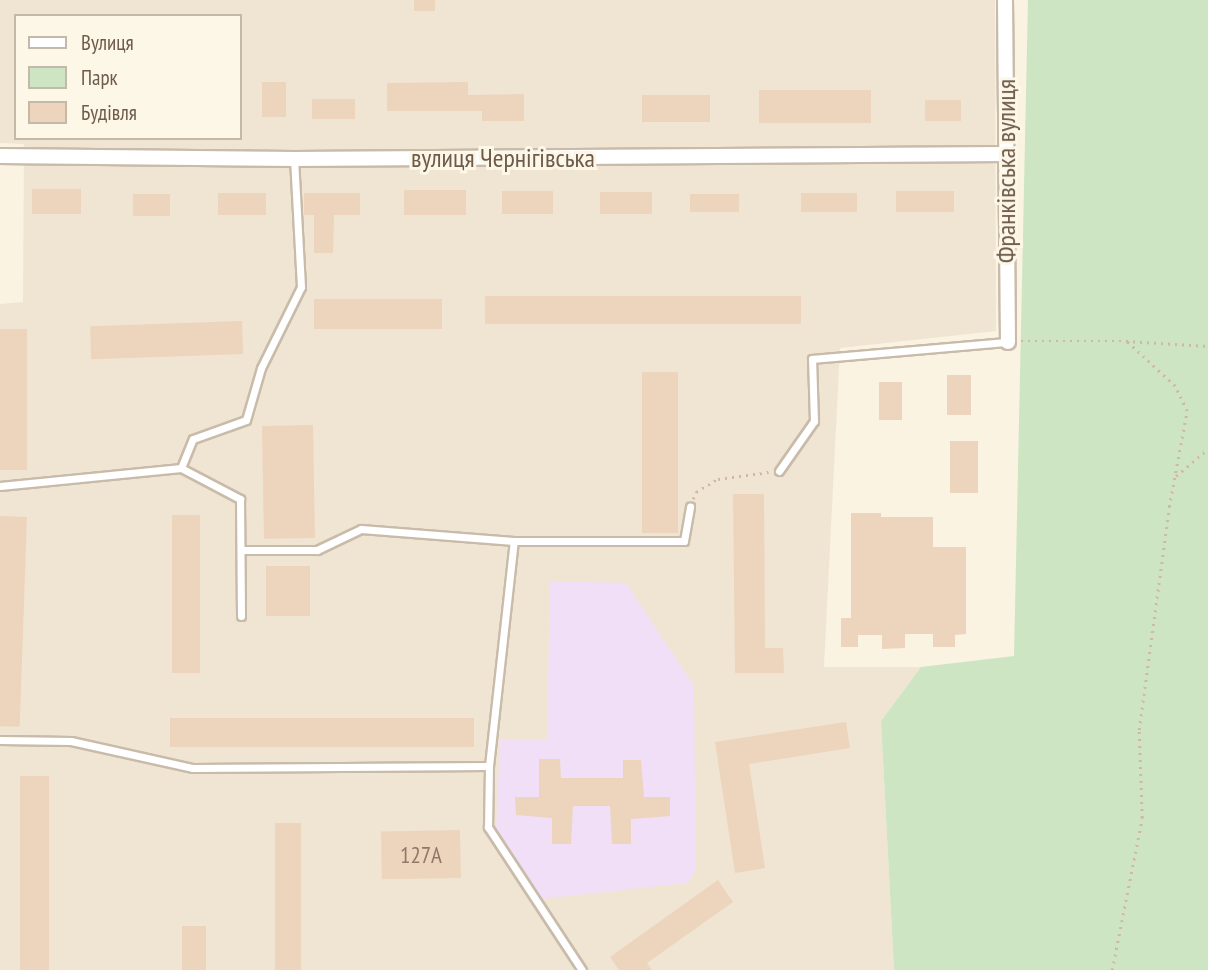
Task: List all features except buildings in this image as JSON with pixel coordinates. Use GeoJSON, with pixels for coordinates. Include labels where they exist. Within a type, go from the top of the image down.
{"type":"FeatureCollection","features":[{"type":"Feature","properties":{"kind":"street","name":"Франківська вулиця"},"geometry":{"type":"LineString","coordinates":[[1005,0],[1008,342]]}},
{"type":"Feature","properties":{"kind":"street","name":"вулиця Чернігівська"},"geometry":{"type":"LineString","coordinates":[[0,156],[294,159],[1006,154]]}},
{"type":"Feature","properties":{"kind":"lane"},"geometry":{"type":"LineString","coordinates":[[181,468],[192,439],[246,420],[261,368],[301,288],[294,159]]}},
{"type":"Feature","properties":{"kind":"lane"},"geometry":{"type":"LineString","coordinates":[[779,471],[814,421],[812,359],[1008,342]]}},
{"type":"Feature","properties":{"kind":"lane"},"geometry":{"type":"LineString","coordinates":[[0,486],[181,468],[240,499],[241,616]]}},
{"type":"Feature","properties":{"kind":"lane"},"geometry":{"type":"LineString","coordinates":[[242,550],[317,550],[361,529],[514,541],[684,541],[690,507]]}},
{"type":"Feature","properties":{"kind":"lane"},"geometry":{"type":"LineString","coordinates":[[514,541],[489,766],[488,827],[582,970]]}},
{"type":"Feature","properties":{"kind":"lane"},"geometry":{"type":"LineString","coordinates":[[0,740],[71,741],[193,768],[489,766]]}},
{"type":"Feature","properties":{"kind":"path"},"geometry":{"type":"LineString","coordinates":[[1008,342],[1126,341],[1208,345]]}},
{"type":"Feature","properties":{"kind":"path"},"geometry":{"type":"LineString","coordinates":[[1112,970],[1142,818],[1139,730],[1187,411],[1175,386],[1126,341]]}},
{"type":"Feature","properties":{"kind":"path"},"geometry":{"type":"LineString","coordinates":[[1175,477],[1208,449]]}},
{"type":"Feature","properties":{"kind":"path"},"geometry":{"type":"LineString","coordinates":[[690,507],[696,492],[718,479],[779,471]]}},
{"type":"Feature","properties":{"kind":"shaded area"},"geometry":{"type":"Polygon","coordinates":[[[0,0],[995,0],[996,331],[840,348],[824,667],[921,667],[881,721],[894,970],[0,970],[0,304],[23,302],[24,144],[0,143],[0,0]]]}},
{"type":"Feature","properties":{"kind":"shaded area"},"geometry":{"type":"Polygon","coordinates":[[[550,581],[626,583],[694,686],[696,870],[687,883],[542,899],[496,829],[500,739],[547,739],[550,581]]]}},
{"type":"Feature","properties":{"kind":"green space"},"geometry":{"type":"Polygon","coordinates":[[[1028,0],[1208,0],[1208,970],[894,970],[881,721],[921,667],[1014,656],[1028,0]]]}}]}
